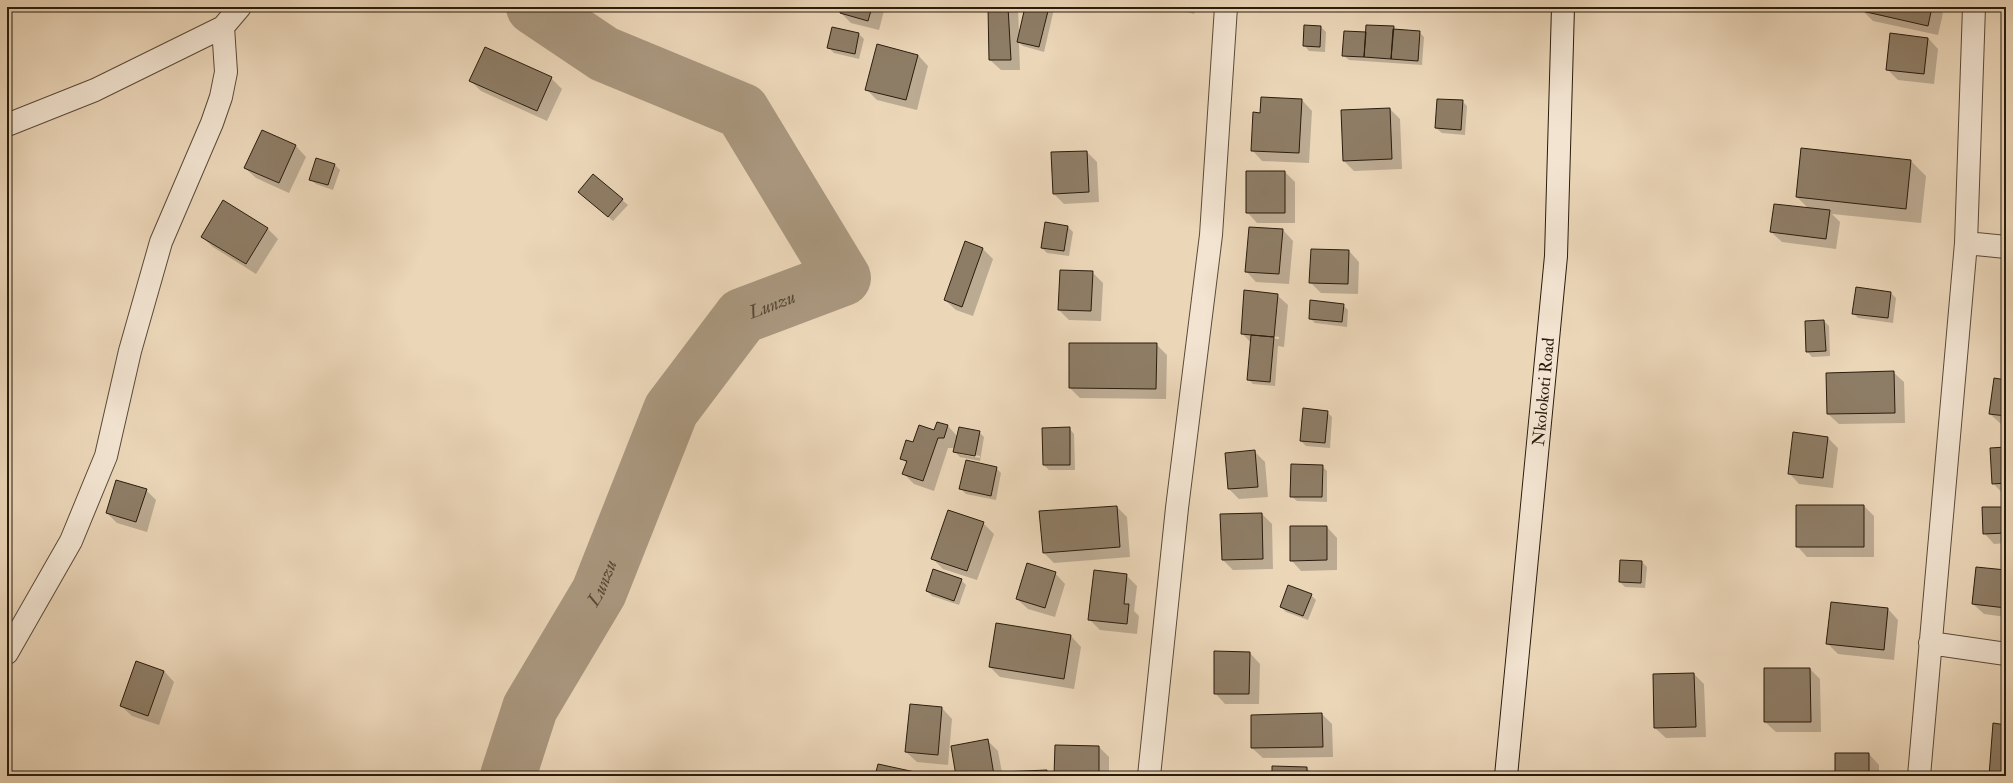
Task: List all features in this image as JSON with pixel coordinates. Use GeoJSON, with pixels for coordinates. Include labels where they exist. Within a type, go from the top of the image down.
{"type":"FeatureCollection","features":[{"type":"Feature","properties":{"kind":"street"},"geometry":{"type":"LineString","coordinates":[[7,125],[95,90],[223,27],[240,7]]}},
{"type":"Feature","properties":{"kind":"street"},"geometry":{"type":"LineString","coordinates":[[1149,776],[1177,508],[1211,235],[1226,7]]}},
{"type":"Feature","properties":{"kind":"street","name":"Nkolokoti Road"},"geometry":{"type":"LineString","coordinates":[[1506,776],[1556,256],[1563,7]]}},
{"type":"Feature","properties":{"kind":"street"},"geometry":{"type":"LineString","coordinates":[[1919,776],[1966,243],[1974,7]]}},
{"type":"Feature","properties":{"kind":"street"},"geometry":{"type":"LineString","coordinates":[[7,653],[71,541],[106,456],[130,351],[161,242],[212,123],[221,97],[226,72],[223,27]]}},
{"type":"Feature","properties":{"kind":"street"},"geometry":{"type":"LineString","coordinates":[[1966,243],[2006,247]]}},
{"type":"Feature","properties":{"kind":"street"},"geometry":{"type":"LineString","coordinates":[[1930,642],[2006,654]]}},
{"type":"Feature","properties":{"kind":"building"},"geometry":{"type":"Polygon","coordinates":[[[841,7],[872,7],[868,21],[840,13],[841,7]]]}},
{"type":"Feature","properties":{"kind":"building"},"geometry":{"type":"Polygon","coordinates":[[[988,7],[1008,7],[1011,60],[989,60],[988,7]]]}},
{"type":"Feature","properties":{"kind":"building"},"geometry":{"type":"Polygon","coordinates":[[[1025,7],[1049,7],[1039,47],[1017,42],[1025,7]]]}},
{"type":"Feature","properties":{"kind":"building"},"geometry":{"type":"Polygon","coordinates":[[[1863,7],[1932,7],[1928,26],[1862,11],[1863,7]]]}},
{"type":"Feature","properties":{"kind":"building"},"geometry":{"type":"Polygon","coordinates":[[[1304,25],[1321,26],[1320,47],[1303,46],[1304,25]]]}},
{"type":"Feature","properties":{"kind":"building"},"geometry":{"type":"Polygon","coordinates":[[[1366,25],[1394,26],[1391,59],[1364,57],[1366,25]]]}},
{"type":"Feature","properties":{"kind":"building"},"geometry":{"type":"Polygon","coordinates":[[[832,27],[859,33],[855,54],[827,48],[832,27]]]}},
{"type":"Feature","properties":{"kind":"building"},"geometry":{"type":"Polygon","coordinates":[[[1393,29],[1420,31],[1418,61],[1391,59],[1393,29]]]}},
{"type":"Feature","properties":{"kind":"building"},"geometry":{"type":"Polygon","coordinates":[[[1344,31],[1366,32],[1364,57],[1342,56],[1344,31]]]}},
{"type":"Feature","properties":{"kind":"building"},"geometry":{"type":"Polygon","coordinates":[[[1890,33],[1928,38],[1924,74],[1886,70],[1890,33]]]}},
{"type":"Feature","properties":{"kind":"building"},"geometry":{"type":"Polygon","coordinates":[[[877,44],[918,55],[906,100],[865,90],[877,44]]]}},
{"type":"Feature","properties":{"kind":"building"},"geometry":{"type":"Polygon","coordinates":[[[485,47],[552,77],[537,111],[469,81],[485,47]]]}},
{"type":"Feature","properties":{"kind":"building"},"geometry":{"type":"Polygon","coordinates":[[[1261,97],[1302,99],[1299,153],[1251,151],[1253,112],[1260,113],[1261,97]]]}},
{"type":"Feature","properties":{"kind":"building"},"geometry":{"type":"Polygon","coordinates":[[[1437,99],[1463,100],[1461,130],[1435,128],[1437,99]]]}},
{"type":"Feature","properties":{"kind":"building"},"geometry":{"type":"Polygon","coordinates":[[[1390,108],[1392,159],[1343,161],[1341,110],[1390,108]]]}},
{"type":"Feature","properties":{"kind":"building"},"geometry":{"type":"Polygon","coordinates":[[[262,130],[296,145],[279,183],[244,168],[262,130]]]}},
{"type":"Feature","properties":{"kind":"building"},"geometry":{"type":"Polygon","coordinates":[[[1801,148],[1911,160],[1906,209],[1796,197],[1801,148]]]}},
{"type":"Feature","properties":{"kind":"building"},"geometry":{"type":"Polygon","coordinates":[[[1087,151],[1089,192],[1053,194],[1051,152],[1087,151]]]}},
{"type":"Feature","properties":{"kind":"building"},"geometry":{"type":"Polygon","coordinates":[[[316,158],[335,164],[328,185],[309,180],[316,158]]]}},
{"type":"Feature","properties":{"kind":"building"},"geometry":{"type":"Polygon","coordinates":[[[1246,171],[1285,171],[1285,213],[1246,213],[1246,171]]]}},
{"type":"Feature","properties":{"kind":"building"},"geometry":{"type":"Polygon","coordinates":[[[593,174],[623,199],[608,217],[578,192],[593,174]]]}},
{"type":"Feature","properties":{"kind":"building"},"geometry":{"type":"Polygon","coordinates":[[[223,200],[268,228],[246,264],[201,237],[223,200]]]}},
{"type":"Feature","properties":{"kind":"building"},"geometry":{"type":"Polygon","coordinates":[[[1774,204],[1830,210],[1826,239],[1770,232],[1774,204]]]}},
{"type":"Feature","properties":{"kind":"building"},"geometry":{"type":"Polygon","coordinates":[[[1045,222],[1068,226],[1064,251],[1041,248],[1045,222]]]}},
{"type":"Feature","properties":{"kind":"building"},"geometry":{"type":"Polygon","coordinates":[[[1249,227],[1283,229],[1279,274],[1245,272],[1249,227]]]}},
{"type":"Feature","properties":{"kind":"building"},"geometry":{"type":"Polygon","coordinates":[[[965,241],[983,248],[962,307],[944,300],[965,241]]]}},
{"type":"Feature","properties":{"kind":"building"},"geometry":{"type":"Polygon","coordinates":[[[1311,249],[1349,250],[1348,284],[1309,283],[1311,249]]]}},
{"type":"Feature","properties":{"kind":"building"},"geometry":{"type":"Polygon","coordinates":[[[1060,270],[1093,271],[1091,311],[1058,310],[1060,270]]]}},
{"type":"Feature","properties":{"kind":"building"},"geometry":{"type":"Polygon","coordinates":[[[1856,287],[1891,292],[1888,318],[1852,314],[1856,287]]]}},
{"type":"Feature","properties":{"kind":"building"},"geometry":{"type":"Polygon","coordinates":[[[1244,290],[1278,294],[1274,337],[1241,334],[1244,290]]]}},
{"type":"Feature","properties":{"kind":"building"},"geometry":{"type":"Polygon","coordinates":[[[1310,300],[1344,304],[1342,322],[1309,319],[1310,300]]]}},
{"type":"Feature","properties":{"kind":"building"},"geometry":{"type":"Polygon","coordinates":[[[2002,313],[2006,313],[2006,349],[2003,349],[2002,313]]]}},
{"type":"Feature","properties":{"kind":"building"},"geometry":{"type":"Polygon","coordinates":[[[1824,320],[1826,351],[1806,352],[1805,321],[1824,320]]]}},
{"type":"Feature","properties":{"kind":"building"},"geometry":{"type":"Polygon","coordinates":[[[1251,335],[1274,337],[1270,382],[1247,380],[1251,335]]]}},
{"type":"Feature","properties":{"kind":"building"},"geometry":{"type":"Polygon","coordinates":[[[1069,343],[1157,343],[1156,389],[1069,388],[1069,343]]]}},
{"type":"Feature","properties":{"kind":"building"},"geometry":{"type":"Polygon","coordinates":[[[1894,371],[1895,413],[1827,414],[1826,373],[1894,371]]]}},
{"type":"Feature","properties":{"kind":"building"},"geometry":{"type":"Polygon","coordinates":[[[1994,378],[2006,380],[2006,416],[1989,414],[1994,378]]]}},
{"type":"Feature","properties":{"kind":"building"},"geometry":{"type":"Polygon","coordinates":[[[1303,408],[1328,411],[1325,443],[1300,441],[1303,408]]]}},
{"type":"Feature","properties":{"kind":"building"},"geometry":{"type":"Polygon","coordinates":[[[937,422],[948,425],[944,438],[938,438],[923,481],[902,474],[907,461],[900,459],[906,440],[913,442],[919,425],[934,430],[937,422]]]}},
{"type":"Feature","properties":{"kind":"building"},"geometry":{"type":"Polygon","coordinates":[[[959,427],[980,431],[975,456],[953,452],[959,427]]]}},
{"type":"Feature","properties":{"kind":"building"},"geometry":{"type":"Polygon","coordinates":[[[1070,427],[1070,465],[1043,465],[1042,428],[1070,427]]]}},
{"type":"Feature","properties":{"kind":"building"},"geometry":{"type":"Polygon","coordinates":[[[1793,432],[1828,437],[1823,478],[1788,474],[1793,432]]]}},
{"type":"Feature","properties":{"kind":"building"},"geometry":{"type":"Polygon","coordinates":[[[2006,447],[2006,483],[1992,484],[1990,448],[2006,447]]]}},
{"type":"Feature","properties":{"kind":"building"},"geometry":{"type":"Polygon","coordinates":[[[1255,450],[1258,487],[1228,489],[1225,453],[1255,450]]]}},
{"type":"Feature","properties":{"kind":"building"},"geometry":{"type":"Polygon","coordinates":[[[966,460],[997,467],[991,496],[959,489],[966,460]]]}},
{"type":"Feature","properties":{"kind":"building"},"geometry":{"type":"Polygon","coordinates":[[[1291,464],[1323,465],[1322,497],[1290,497],[1291,464]]]}},
{"type":"Feature","properties":{"kind":"building"},"geometry":{"type":"Polygon","coordinates":[[[116,480],[147,489],[136,522],[106,513],[116,480]]]}},
{"type":"Feature","properties":{"kind":"building"},"geometry":{"type":"Polygon","coordinates":[[[1796,505],[1864,505],[1864,547],[1796,547],[1796,505]]]}},
{"type":"Feature","properties":{"kind":"building"},"geometry":{"type":"Polygon","coordinates":[[[1117,506],[1120,547],[1043,553],[1039,511],[1117,506]]]}},
{"type":"Feature","properties":{"kind":"building"},"geometry":{"type":"Polygon","coordinates":[[[1982,507],[2006,507],[2006,533],[1983,534],[1982,507]]]}},
{"type":"Feature","properties":{"kind":"building"},"geometry":{"type":"Polygon","coordinates":[[[948,510],[984,522],[967,571],[931,559],[948,510]]]}},
{"type":"Feature","properties":{"kind":"building"},"geometry":{"type":"Polygon","coordinates":[[[1262,513],[1263,559],[1222,560],[1220,514],[1262,513]]]}},
{"type":"Feature","properties":{"kind":"building"},"geometry":{"type":"Polygon","coordinates":[[[1290,526],[1327,526],[1327,560],[1290,561],[1290,526]]]}},
{"type":"Feature","properties":{"kind":"building"},"geometry":{"type":"Polygon","coordinates":[[[1620,560],[1642,561],[1641,583],[1619,582],[1620,560]]]}},
{"type":"Feature","properties":{"kind":"building"},"geometry":{"type":"Polygon","coordinates":[[[1027,563],[1056,572],[1045,608],[1016,599],[1027,563]]]}},
{"type":"Feature","properties":{"kind":"building"},"geometry":{"type":"Polygon","coordinates":[[[1976,567],[2006,570],[2006,608],[1972,604],[1976,567]]]}},
{"type":"Feature","properties":{"kind":"building"},"geometry":{"type":"Polygon","coordinates":[[[933,569],[962,579],[954,601],[926,591],[933,569]]]}},
{"type":"Feature","properties":{"kind":"building"},"geometry":{"type":"Polygon","coordinates":[[[1094,570],[1127,574],[1124,604],[1129,604],[1127,624],[1088,620],[1094,570]]]}},
{"type":"Feature","properties":{"kind":"building"},"geometry":{"type":"Polygon","coordinates":[[[1288,585],[1312,594],[1303,616],[1280,607],[1288,585]]]}},
{"type":"Feature","properties":{"kind":"building"},"geometry":{"type":"Polygon","coordinates":[[[1831,602],[1888,608],[1884,650],[1826,644],[1831,602]]]}},
{"type":"Feature","properties":{"kind":"building"},"geometry":{"type":"Polygon","coordinates":[[[996,623],[1071,635],[1064,679],[989,667],[996,623]]]}},
{"type":"Feature","properties":{"kind":"building"},"geometry":{"type":"Polygon","coordinates":[[[1214,651],[1250,652],[1249,694],[1214,694],[1214,651]]]}},
{"type":"Feature","properties":{"kind":"building"},"geometry":{"type":"Polygon","coordinates":[[[136,661],[164,671],[148,716],[120,706],[136,661]]]}},
{"type":"Feature","properties":{"kind":"building"},"geometry":{"type":"Polygon","coordinates":[[[1764,668],[1810,668],[1811,722],[1764,722],[1764,668]]]}},
{"type":"Feature","properties":{"kind":"building"},"geometry":{"type":"Polygon","coordinates":[[[1694,673],[1696,727],[1654,728],[1653,674],[1694,673]]]}},
{"type":"Feature","properties":{"kind":"building"},"geometry":{"type":"Polygon","coordinates":[[[910,704],[942,707],[938,755],[905,752],[910,704]]]}},
{"type":"Feature","properties":{"kind":"building"},"geometry":{"type":"Polygon","coordinates":[[[1322,713],[1323,747],[1251,748],[1251,715],[1322,713]]]}},
{"type":"Feature","properties":{"kind":"building"},"geometry":{"type":"Polygon","coordinates":[[[1993,723],[2006,725],[2006,776],[1989,776],[1993,723]]]}},
{"type":"Feature","properties":{"kind":"building"},"geometry":{"type":"Polygon","coordinates":[[[988,739],[994,775],[956,776],[951,746],[988,739]]]}},
{"type":"Feature","properties":{"kind":"building"},"geometry":{"type":"Polygon","coordinates":[[[1055,745],[1099,746],[1099,776],[1054,776],[1055,745]]]}},
{"type":"Feature","properties":{"kind":"building"},"geometry":{"type":"Polygon","coordinates":[[[1835,753],[1869,753],[1869,776],[1835,776],[1835,753]]]}},
{"type":"Feature","properties":{"kind":"building"},"geometry":{"type":"Polygon","coordinates":[[[878,764],[915,772],[914,776],[875,776],[878,764]]]}},
{"type":"Feature","properties":{"kind":"building"},"geometry":{"type":"Polygon","coordinates":[[[1272,766],[1307,767],[1307,776],[1272,776],[1272,766]]]}},
{"type":"Feature","properties":{"kind":"building"},"geometry":{"type":"Polygon","coordinates":[[[1047,770],[1047,776],[1003,776],[1002,772],[1047,770]]]}},
{"type":"Feature","properties":{"kind":"waterway","name":"Lunzu"},"geometry":{"type":"LineString","coordinates":[[508,776],[530,708],[599,592],[671,410],[742,316],[843,278],[742,111],[604,54],[534,7]]}}]}
